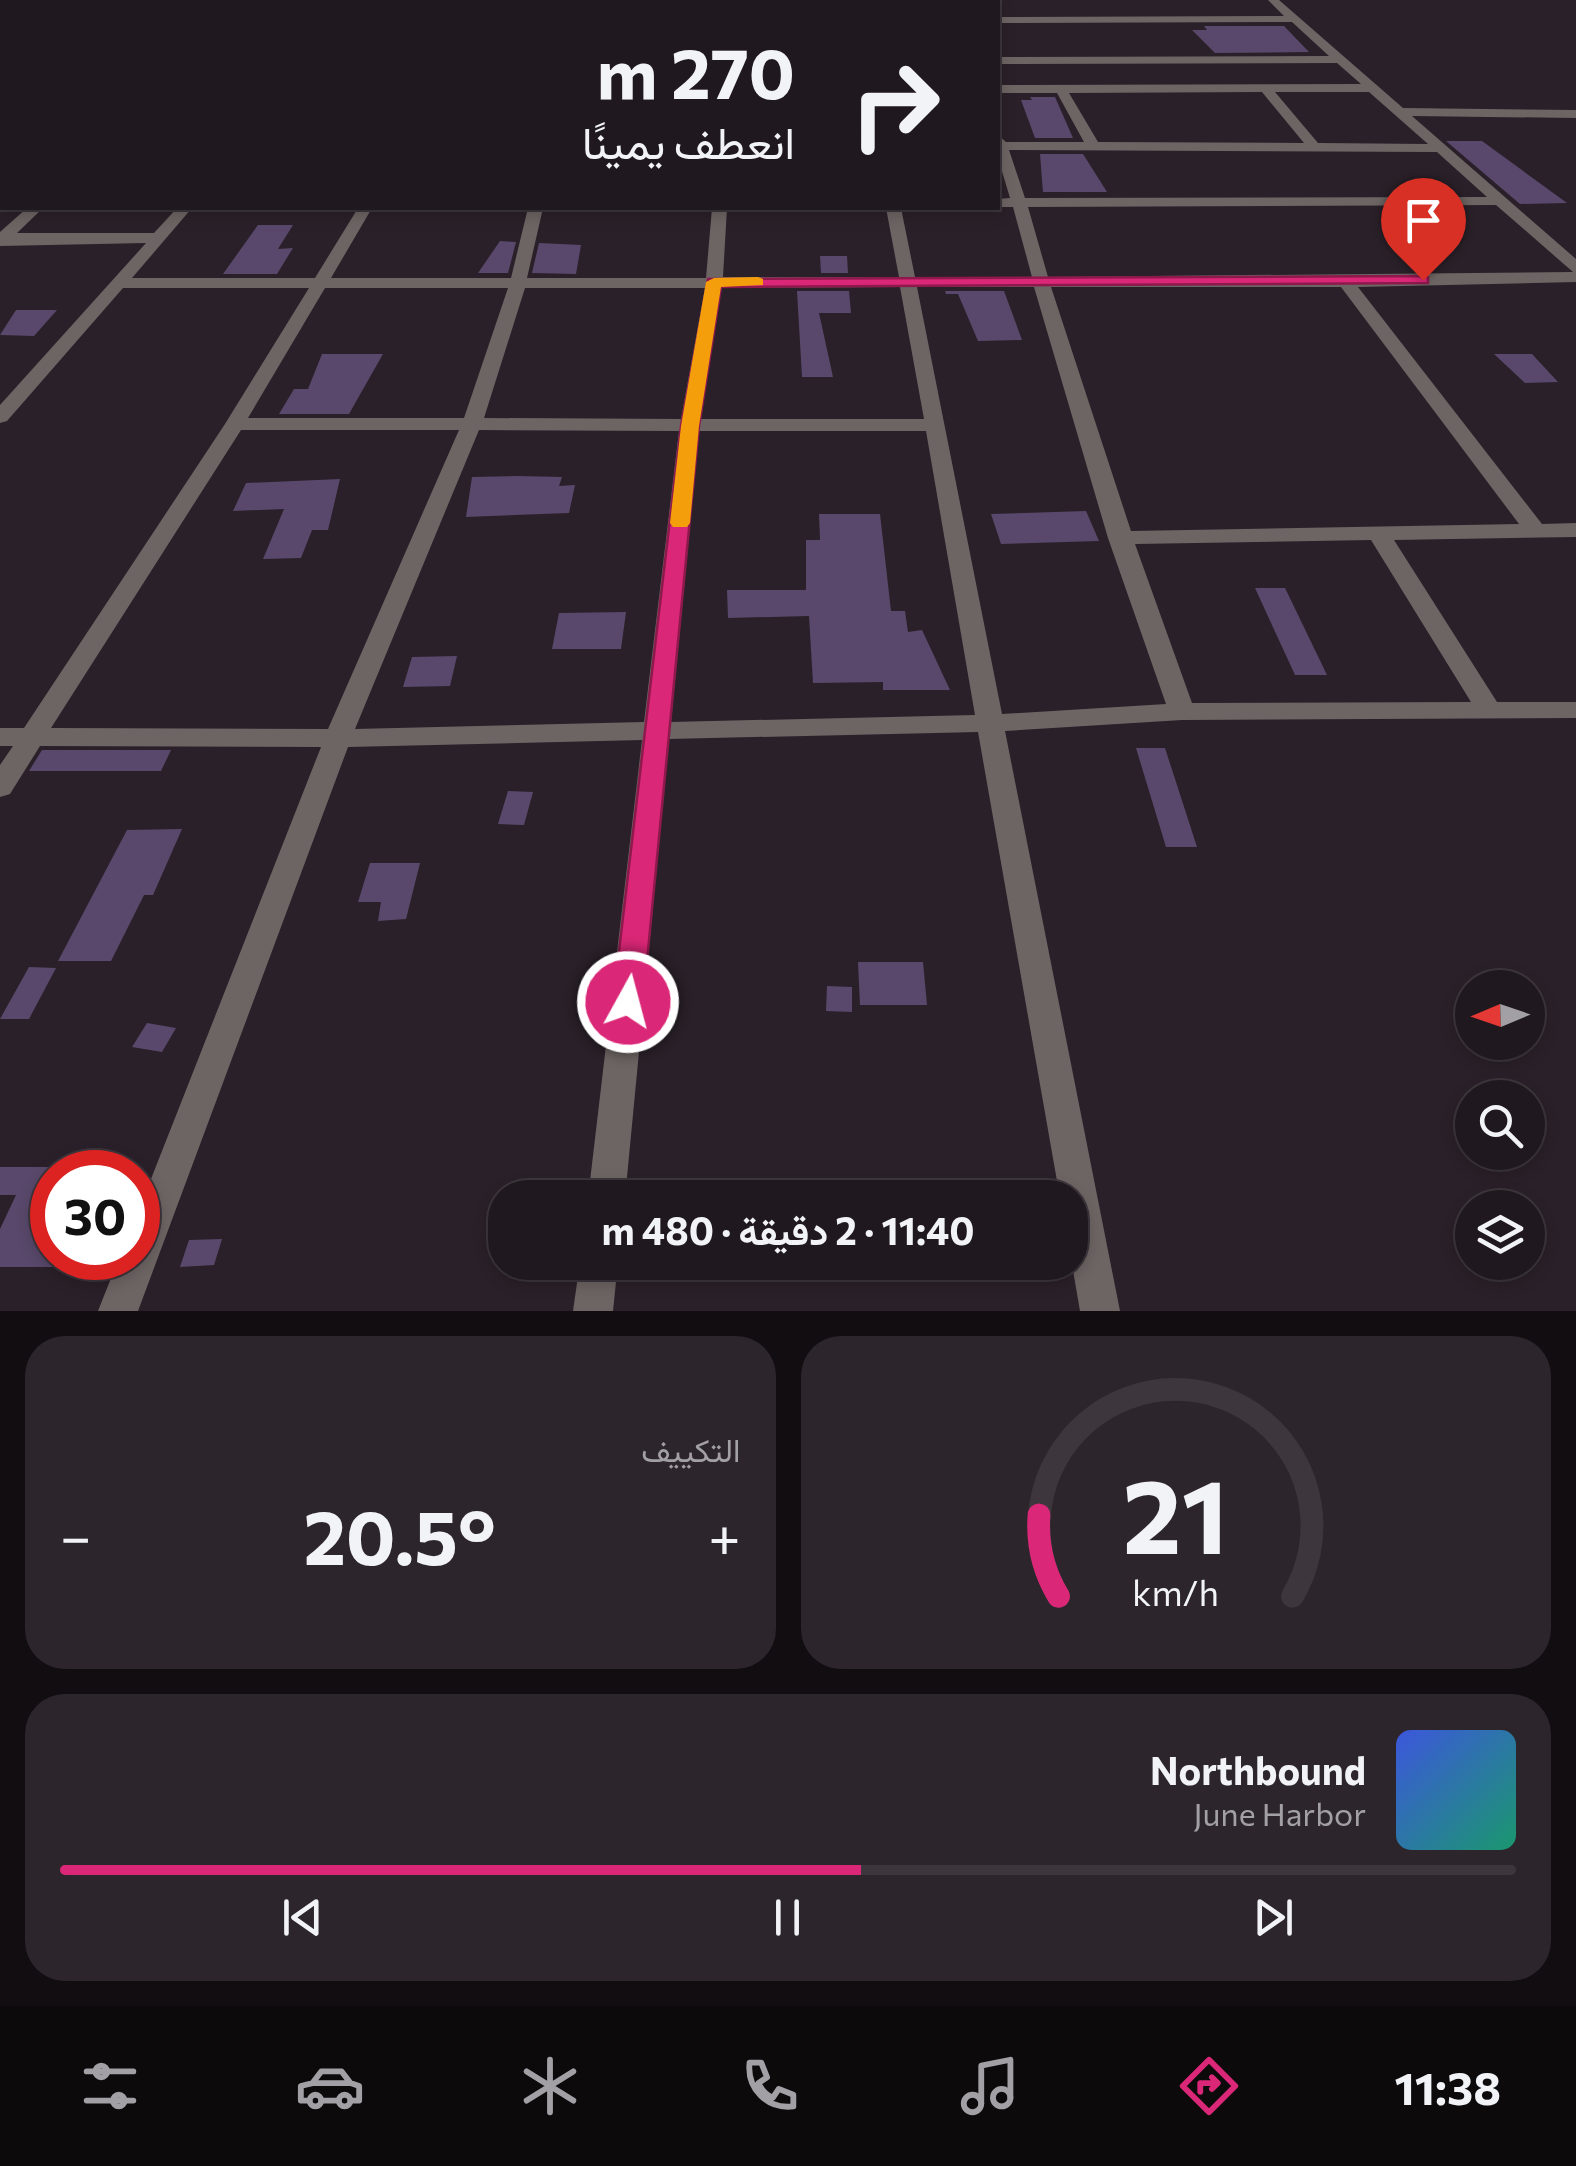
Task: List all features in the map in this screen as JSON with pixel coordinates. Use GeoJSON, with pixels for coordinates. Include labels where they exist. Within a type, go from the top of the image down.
{"type":"FeatureCollection","features":[{"type":"Feature","properties":{"kind":"street"},"geometry":{"type":"LineString","coordinates":[[1273,0],[1576,268]]}},
{"type":"Feature","properties":{"kind":"street"},"geometry":{"type":"LineString","coordinates":[[1000,20],[1084,14],[1296,19]]}},
{"type":"Feature","properties":{"kind":"street"},"geometry":{"type":"LineString","coordinates":[[1000,61],[1337,60]]}},
{"type":"Feature","properties":{"kind":"street"},"geometry":{"type":"LineString","coordinates":[[1000,89],[1370,88]]}},
{"type":"Feature","properties":{"kind":"street"},"geometry":{"type":"LineString","coordinates":[[1061,89],[1094,146]]}},
{"type":"Feature","properties":{"kind":"street"},"geometry":{"type":"LineString","coordinates":[[1266,89],[1314,147]]}},
{"type":"Feature","properties":{"kind":"street"},"geometry":{"type":"LineString","coordinates":[[1397,112],[1576,114]]}},
{"type":"Feature","properties":{"kind":"street"},"geometry":{"type":"LineString","coordinates":[[1000,144],[1438,148]]}},
{"type":"Feature","properties":{"kind":"street"},"geometry":{"type":"LineString","coordinates":[[1000,149],[1021,204],[1040,280],[1119,538],[1182,712]]}},
{"type":"Feature","properties":{"kind":"street"},"geometry":{"type":"LineString","coordinates":[[1000,204],[1499,201]]}},
{"type":"Feature","properties":{"kind":"street"},"geometry":{"type":"LineString","coordinates":[[1,239],[33,210]]}},
{"type":"Feature","properties":{"kind":"street"},"geometry":{"type":"LineString","coordinates":[[0,416],[184,210]]}},
{"type":"Feature","properties":{"kind":"street"},"geometry":{"type":"LineString","coordinates":[[0,787],[235,424],[364,210]]}},
{"type":"Feature","properties":{"kind":"street"},"geometry":{"type":"LineString","coordinates":[[118,1311],[338,738],[472,424],[517,285],[536,210]]}},
{"type":"Feature","properties":{"kind":"street"},"geometry":{"type":"LineString","coordinates":[[608,1180],[660,730],[690,426],[714,282],[720,210]]}},
{"type":"Feature","properties":{"kind":"street"},"geometry":{"type":"LineString","coordinates":[[894,210],[987,724],[1100,1311]]}},
{"type":"Feature","properties":{"kind":"street"},"geometry":{"type":"LineString","coordinates":[[1,239],[158,238]]}},
{"type":"Feature","properties":{"kind":"street"},"geometry":{"type":"LineString","coordinates":[[117,283],[517,285],[1576,278]]}},
{"type":"Feature","properties":{"kind":"street"},"geometry":{"type":"LineString","coordinates":[[1346,282],[1535,530]]}},
{"type":"Feature","properties":{"kind":"street"},"geometry":{"type":"LineString","coordinates":[[235,424],[933,424]]}},
{"type":"Feature","properties":{"kind":"street"},"geometry":{"type":"LineString","coordinates":[[1119,538],[1576,530]]}},
{"type":"Feature","properties":{"kind":"street"},"geometry":{"type":"LineString","coordinates":[[1378,533],[1488,709]]}},
{"type":"Feature","properties":{"kind":"street"},"geometry":{"type":"LineString","coordinates":[[0,737],[338,738],[987,724],[1182,712],[1576,710]]}},
{"type":"Feature","properties":{"kind":"street"},"geometry":{"type":"LineString","coordinates":[[593,1311],[597,1280]]}},
{"type":"Feature","properties":{"kind":"building"},"geometry":{"type":"Polygon","coordinates":[[[1204,26],[1284,26],[1309,52],[1215,53],[1192,30],[1207,30],[1204,26]]]}},
{"type":"Feature","properties":{"kind":"building"},"geometry":{"type":"Polygon","coordinates":[[[1030,97],[1055,97],[1073,138],[1035,138],[1021,100],[1032,100],[1030,97]]]}},
{"type":"Feature","properties":{"kind":"building"},"geometry":{"type":"Polygon","coordinates":[[[1446,141],[1482,141],[1567,203],[1520,204],[1446,141]]]}},
{"type":"Feature","properties":{"kind":"building"},"geometry":{"type":"Polygon","coordinates":[[[1040,154],[1083,154],[1107,192],[1043,192],[1040,154]]]}},
{"type":"Feature","properties":{"kind":"building"},"geometry":{"type":"Polygon","coordinates":[[[258,225],[293,225],[278,249],[293,248],[277,274],[223,274],[258,225]]]}},
{"type":"Feature","properties":{"kind":"building"},"geometry":{"type":"Polygon","coordinates":[[[500,241],[516,242],[508,273],[478,273],[500,241]]]}},
{"type":"Feature","properties":{"kind":"building"},"geometry":{"type":"Polygon","coordinates":[[[539,243],[581,245],[576,274],[532,273],[539,243]]]}},
{"type":"Feature","properties":{"kind":"building"},"geometry":{"type":"Polygon","coordinates":[[[820,256],[847,256],[848,273],[821,273],[820,256]]]}},
{"type":"Feature","properties":{"kind":"building"},"geometry":{"type":"Polygon","coordinates":[[[797,291],[849,291],[851,313],[819,313],[833,377],[802,377],[797,291]]]}},
{"type":"Feature","properties":{"kind":"building"},"geometry":{"type":"Polygon","coordinates":[[[945,291],[1004,291],[1022,340],[978,341],[958,294],[945,291]]]}},
{"type":"Feature","properties":{"kind":"building"},"geometry":{"type":"Polygon","coordinates":[[[16,310],[57,310],[34,336],[0,335],[16,310]]]}},
{"type":"Feature","properties":{"kind":"building"},"geometry":{"type":"Polygon","coordinates":[[[322,354],[383,354],[349,414],[279,414],[294,389],[308,389],[322,354]]]}},
{"type":"Feature","properties":{"kind":"building"},"geometry":{"type":"Polygon","coordinates":[[[1494,354],[1532,354],[1558,382],[1525,383],[1494,354]]]}},
{"type":"Feature","properties":{"kind":"building"},"geometry":{"type":"Polygon","coordinates":[[[472,477],[562,477],[559,486],[575,485],[569,513],[466,517],[472,477]]]}},
{"type":"Feature","properties":{"kind":"building"},"geometry":{"type":"Polygon","coordinates":[[[340,479],[328,530],[312,530],[301,558],[263,559],[284,509],[233,511],[246,483],[340,479]]]}},
{"type":"Feature","properties":{"kind":"building"},"geometry":{"type":"Polygon","coordinates":[[[1086,511],[1099,541],[1001,544],[991,514],[1086,511]]]}},
{"type":"Feature","properties":{"kind":"building"},"geometry":{"type":"Polygon","coordinates":[[[819,514],[880,514],[891,611],[905,611],[908,632],[922,630],[950,690],[883,690],[883,682],[813,683],[809,616],[728,618],[727,590],[806,590],[806,540],[820,540],[819,514]]]}},
{"type":"Feature","properties":{"kind":"building"},"geometry":{"type":"Polygon","coordinates":[[[1255,588],[1285,588],[1327,675],[1295,675],[1255,588]]]}},
{"type":"Feature","properties":{"kind":"building"},"geometry":{"type":"Polygon","coordinates":[[[626,612],[621,649],[552,649],[559,613],[626,612]]]}},
{"type":"Feature","properties":{"kind":"building"},"geometry":{"type":"Polygon","coordinates":[[[457,656],[450,686],[403,687],[412,657],[457,656]]]}},
{"type":"Feature","properties":{"kind":"building"},"geometry":{"type":"Polygon","coordinates":[[[1136,748],[1165,748],[1197,847],[1166,847],[1136,748]]]}},
{"type":"Feature","properties":{"kind":"building"},"geometry":{"type":"Polygon","coordinates":[[[42,750],[171,750],[161,771],[29,771],[42,750]]]}},
{"type":"Feature","properties":{"kind":"building"},"geometry":{"type":"Polygon","coordinates":[[[508,791],[533,792],[524,825],[498,824],[508,791]]]}},
{"type":"Feature","properties":{"kind":"building"},"geometry":{"type":"Polygon","coordinates":[[[182,829],[153,895],[144,895],[111,961],[58,961],[127,830],[182,829]]]}},
{"type":"Feature","properties":{"kind":"building"},"geometry":{"type":"Polygon","coordinates":[[[370,863],[420,863],[406,919],[378,921],[381,902],[358,902],[370,863]]]}},
{"type":"Feature","properties":{"kind":"building"},"geometry":{"type":"Polygon","coordinates":[[[858,962],[923,962],[927,1005],[860,1005],[858,962]]]}},
{"type":"Feature","properties":{"kind":"building"},"geometry":{"type":"Polygon","coordinates":[[[29,967],[56,968],[29,1019],[0,1019],[29,967]]]}},
{"type":"Feature","properties":{"kind":"building"},"geometry":{"type":"Polygon","coordinates":[[[827,986],[852,987],[852,1012],[826,1011],[827,986]]]}},
{"type":"Feature","properties":{"kind":"building"},"geometry":{"type":"Polygon","coordinates":[[[147,1023],[176,1028],[162,1052],[132,1047],[147,1023]]]}},
{"type":"Feature","properties":{"kind":"building"},"geometry":{"type":"Polygon","coordinates":[[[0,1167],[30,1167],[30,1267],[0,1267],[0,1229],[16,1195],[0,1195],[0,1167]]]}},
{"type":"Feature","properties":{"kind":"building"},"geometry":{"type":"Polygon","coordinates":[[[222,1239],[214,1265],[180,1267],[189,1240],[222,1239]]]}},
{"type":"Feature","properties":{"kind":"slow traffic"},"geometry":{"type":"LineString","coordinates":[[680,523],[690,426],[714,282],[758,282]]}},
{"type":"Feature","properties":{"kind":"route"},"geometry":{"type":"LineString","coordinates":[[628,1002],[690,426],[714,282],[1423,280]]}}]}
